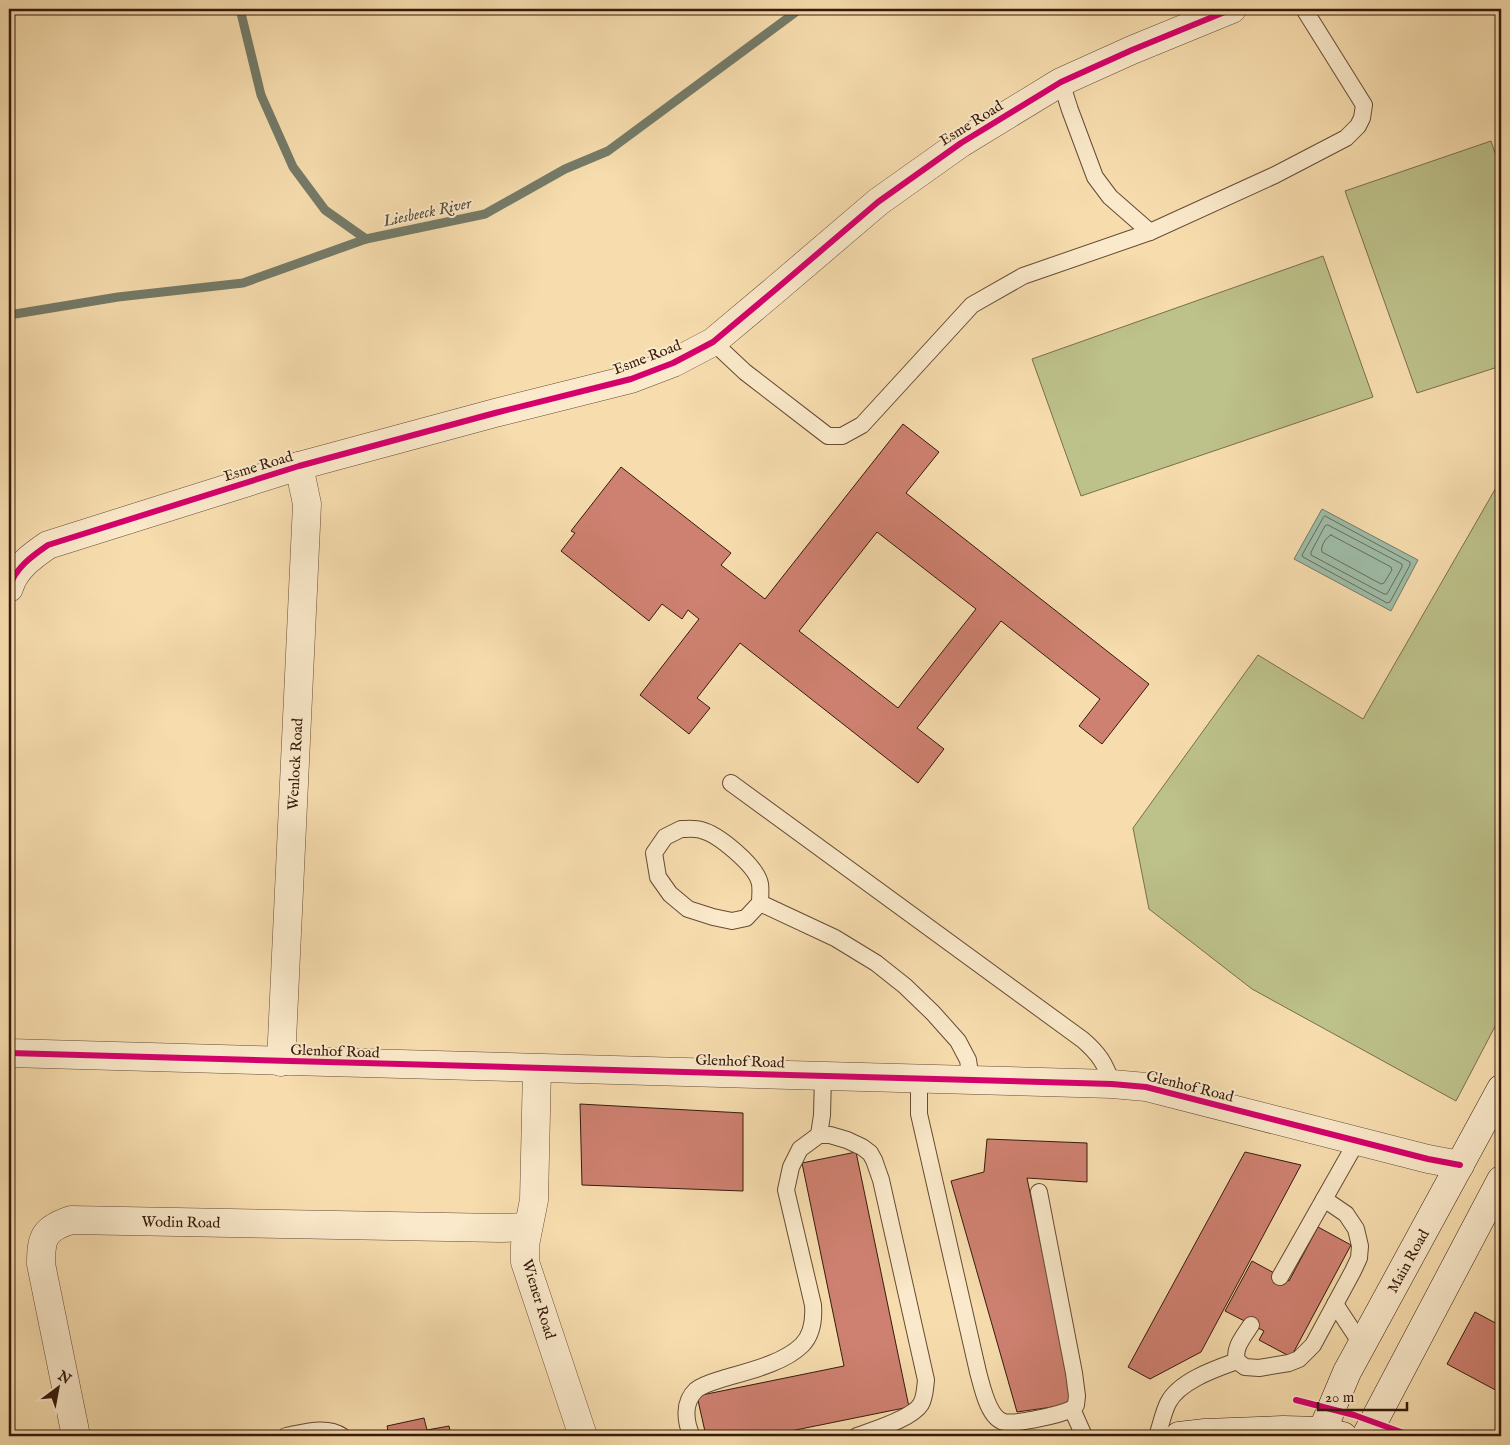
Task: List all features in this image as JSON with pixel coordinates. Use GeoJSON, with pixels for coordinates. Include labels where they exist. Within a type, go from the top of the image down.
{"type":"FeatureCollection","features":[{"type":"Feature","properties":{"kind":"street","name":"Esme Road"},"geometry":{"type":"LineString","coordinates":[[9,588],[10,582],[19,569],[32,556],[48,545],[299,466],[495,413],[631,379],[673,363],[713,342],[878,202],[961,143],[1061,82],[1132,50],[1232,9]]}},
{"type":"Feature","properties":{"kind":"street","name":"Wenlock Road"},"geometry":{"type":"LineString","coordinates":[[281,1062],[307,504],[299,466]]}},
{"type":"Feature","properties":{"kind":"street","name":"Glenhof Road"},"geometry":{"type":"LineString","coordinates":[[9,1053],[1112,1084],[1146,1087],[1428,1159],[1460,1164]]}},
{"type":"Feature","properties":{"kind":"street","name":"Wiener Road"},"geometry":{"type":"LineString","coordinates":[[537,1069],[534,1200],[527,1227],[526,1262],[582,1436]]}},
{"type":"Feature","properties":{"kind":"street","name":"Main Road"},"geometry":{"type":"LineString","coordinates":[[1328,1434],[1348,1372],[1501,1089]]}},
{"type":"Feature","properties":{"kind":"street"},"geometry":{"type":"LineString","coordinates":[[1366,1436],[1501,1180]]}},
{"type":"Feature","properties":{"kind":"street","name":"Wodin Road"},"geometry":{"type":"LineString","coordinates":[[76,1436],[41,1264],[43,1239],[51,1230],[61,1224],[71,1220],[527,1227]]}},
{"type":"Feature","properties":{"kind":"street"},"geometry":{"type":"LineString","coordinates":[[1179,1436],[1264,1431],[1328,1434]]}},
{"type":"Feature","properties":{"kind":"lane"},"geometry":{"type":"LineString","coordinates":[[713,342],[745,372],[828,436],[842,436],[862,424],[972,305],[1023,276],[1150,232],[1275,175],[1346,138],[1358,126],[1362,118],[1364,105],[1304,9]]}},
{"type":"Feature","properties":{"kind":"lane"},"geometry":{"type":"LineString","coordinates":[[1061,82],[1095,177],[1110,197],[1150,232]]}},
{"type":"Feature","properties":{"kind":"lane"},"geometry":{"type":"LineString","coordinates":[[731,783],[1083,1040],[1096,1052],[1106,1066],[1112,1084]]}},
{"type":"Feature","properties":{"kind":"lane"},"geometry":{"type":"LineString","coordinates":[[681,829],[701,830],[736,852],[755,872],[760,884],[760,903],[746,918],[732,921],[688,909],[670,894],[658,877],[654,854],[665,837],[681,829]]}},
{"type":"Feature","properties":{"kind":"lane"},"geometry":{"type":"LineString","coordinates":[[760,903],[835,938],[876,963],[905,986],[958,1041],[968,1060],[972,1080]]}},
{"type":"Feature","properties":{"kind":"lane"},"geometry":{"type":"LineString","coordinates":[[819,1135],[822,1115],[823,1076]]}},
{"type":"Feature","properties":{"kind":"lane"},"geometry":{"type":"LineString","coordinates":[[919,1079],[919,1114],[978,1372],[986,1401],[1000,1420],[1005,1422],[1057,1415],[1072,1409],[1077,1401],[1076,1386],[1039,1192]]}},
{"type":"Feature","properties":{"kind":"lane"},"geometry":{"type":"LineString","coordinates":[[692,1436],[688,1428],[686,1416],[689,1399],[697,1389],[785,1358],[803,1344],[811,1330],[814,1320],[813,1305],[786,1190],[791,1168],[800,1149],[819,1135],[830,1135],[847,1140],[862,1147],[870,1153],[874,1160],[881,1180],[926,1380],[921,1404],[914,1411],[897,1421],[857,1436]]}},
{"type":"Feature","properties":{"kind":"lane"},"geometry":{"type":"LineString","coordinates":[[1280,1276],[1357,1141]]}},
{"type":"Feature","properties":{"kind":"lane"},"geometry":{"type":"LineString","coordinates":[[1251,1325],[1236,1353],[1237,1361],[1245,1367],[1258,1368],[1289,1363],[1299,1359],[1312,1345],[1353,1271],[1359,1258],[1360,1246],[1359,1236],[1352,1221],[1346,1214],[1324,1199]]}},
{"type":"Feature","properties":{"kind":"lane"},"geometry":{"type":"LineString","coordinates":[[1335,1304],[1362,1345]]}},
{"type":"Feature","properties":{"kind":"lane"},"geometry":{"type":"LineString","coordinates":[[1157,1436],[1169,1402],[1178,1390],[1196,1378],[1237,1361]]}},
{"type":"Feature","properties":{"kind":"lane"},"geometry":{"type":"LineString","coordinates":[[1072,1409],[1084,1436]]}},
{"type":"Feature","properties":{"kind":"lane"},"geometry":{"type":"LineString","coordinates":[[286,1436],[325,1430],[342,1436]]}},
{"type":"Feature","properties":{"kind":"green space"},"geometry":{"type":"Polygon","coordinates":[[[1491,141],[1501,171],[1501,366],[1417,393],[1345,191],[1491,141]]]}},
{"type":"Feature","properties":{"kind":"green space"},"geometry":{"type":"Polygon","coordinates":[[[1323,256],[1373,397],[1081,496],[1032,359],[1323,256]]]}},
{"type":"Feature","properties":{"kind":"green space"},"geometry":{"type":"Polygon","coordinates":[[[1501,479],[1501,1015],[1456,1101],[1252,989],[1149,909],[1133,828],[1258,655],[1363,719],[1501,479]]]}},
{"type":"Feature","properties":{"kind":"water"},"geometry":{"type":"Polygon","coordinates":[[[1322,509],[1418,560],[1391,611],[1294,559],[1322,509]]]}},
{"type":"Feature","properties":{"kind":"building"},"geometry":{"type":"Polygon","coordinates":[[[903,424],[939,452],[906,493],[1149,684],[1102,744],[1079,726],[1100,699],[1001,621],[917,728],[944,749],[918,783],[740,643],[697,698],[710,708],[689,734],[640,695],[699,619],[688,610],[682,619],[662,604],[649,621],[561,551],[575,533],[571,531],[621,467],[731,553],[721,565],[765,599],[903,424]],[[877,532],[799,631],[898,708],[976,609],[877,532]]]}},
{"type":"Feature","properties":{"kind":"building"},"geometry":{"type":"Polygon","coordinates":[[[580,1104],[743,1113],[743,1191],[582,1185],[580,1104]]]}},
{"type":"Feature","properties":{"kind":"building"},"geometry":{"type":"Polygon","coordinates":[[[987,1139],[1087,1143],[1087,1182],[1027,1178],[1074,1404],[1017,1412],[951,1181],[984,1172],[987,1139]]]}},
{"type":"Feature","properties":{"kind":"building"},"geometry":{"type":"Polygon","coordinates":[[[856,1152],[909,1407],[766,1436],[706,1436],[697,1396],[844,1366],[802,1163],[856,1152]]]}},
{"type":"Feature","properties":{"kind":"building"},"geometry":{"type":"Polygon","coordinates":[[[1245,1152],[1301,1165],[1201,1352],[1150,1379],[1128,1367],[1245,1152]]]}},
{"type":"Feature","properties":{"kind":"building"},"geometry":{"type":"Polygon","coordinates":[[[1318,1227],[1351,1245],[1291,1357],[1259,1340],[1264,1331],[1225,1311],[1252,1261],[1289,1281],[1318,1227]]]}},
{"type":"Feature","properties":{"kind":"building"},"geometry":{"type":"Polygon","coordinates":[[[1475,1312],[1501,1326],[1501,1393],[1447,1364],[1475,1312]]]}},
{"type":"Feature","properties":{"kind":"building"},"geometry":{"type":"Polygon","coordinates":[[[424,1418],[427,1430],[449,1426],[451,1436],[389,1436],[387,1426],[424,1418]]]}},
{"type":"Feature","properties":{"kind":"waterway"},"geometry":{"type":"LineString","coordinates":[[240,9],[261,95],[293,167],[325,210],[366,239]]}},
{"type":"Feature","properties":{"kind":"waterway","name":"Liesbeeck River"},"geometry":{"type":"LineString","coordinates":[[9,315],[118,297],[243,283],[366,239],[485,214],[565,169],[608,151],[800,9]]}},
{"type":"Feature","properties":{"kind":"cycle path"},"geometry":{"type":"LineString","coordinates":[[9,588],[15,574],[30,558],[48,545],[299,466],[495,413],[631,379],[673,363],[713,342],[878,202],[961,143],[1061,82],[1132,50],[1232,9]]}},
{"type":"Feature","properties":{"kind":"cycle path"},"geometry":{"type":"LineString","coordinates":[[9,1053],[1112,1084],[1146,1087],[1428,1159],[1460,1165]]}},
{"type":"Feature","properties":{"kind":"cycle path"},"geometry":{"type":"LineString","coordinates":[[1296,1400],[1354,1415],[1412,1436]]}}]}
